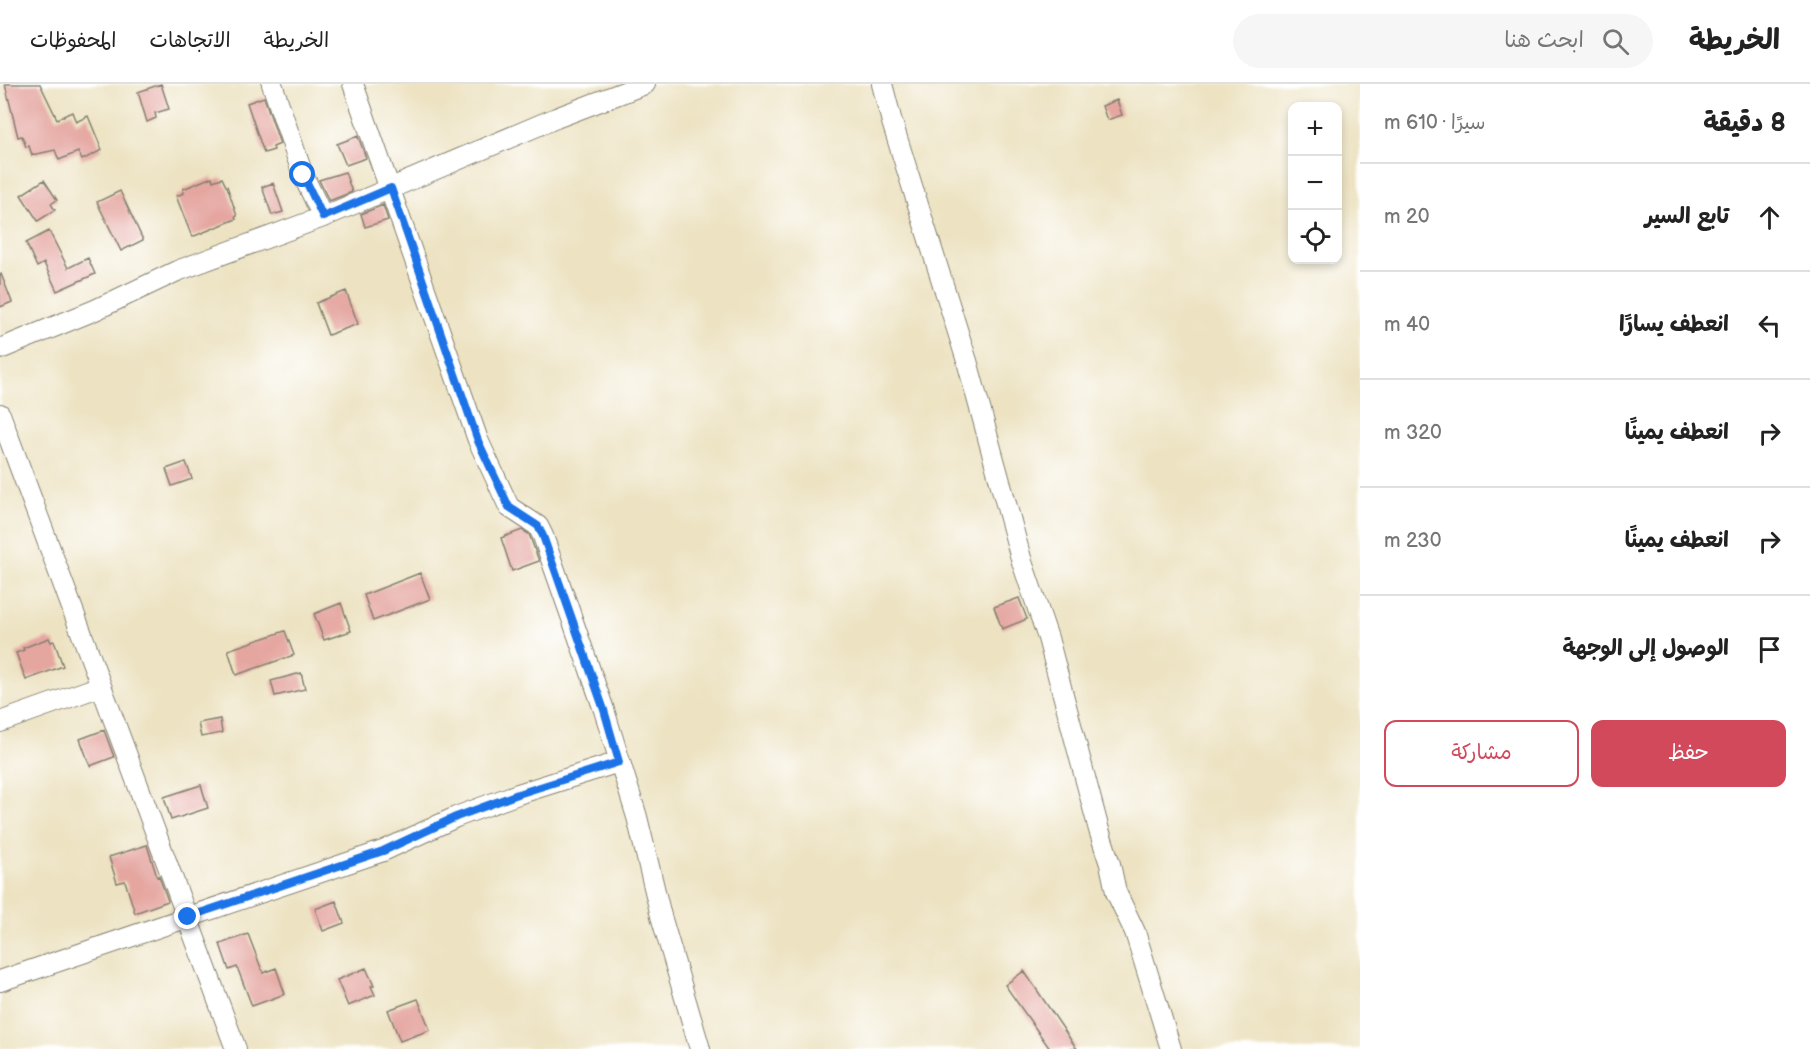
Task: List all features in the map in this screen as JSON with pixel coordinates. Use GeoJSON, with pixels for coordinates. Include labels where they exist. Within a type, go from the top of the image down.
{"type":"FeatureCollection","features":[{"type":"Feature","properties":{"kind":"street"},"geometry":{"type":"LineString","coordinates":[[272,84],[303,175],[323,217]]}},
{"type":"Feature","properties":{"kind":"street"},"geometry":{"type":"LineString","coordinates":[[353,84],[478,441],[509,507],[538,526],[543,536],[604,710],[637,817],[661,916],[700,1049]]}},
{"type":"Feature","properties":{"kind":"street"},"geometry":{"type":"LineString","coordinates":[[0,349],[95,310],[177,271],[323,217],[556,118],[645,84]]}},
{"type":"Feature","properties":{"kind":"street"},"geometry":{"type":"LineString","coordinates":[[882,84],[967,361],[1022,562],[1048,639],[1116,892],[1135,932],[1170,1049]]}},
{"type":"Feature","properties":{"kind":"street"},"geometry":{"type":"LineString","coordinates":[[0,414],[236,1049]]}},
{"type":"Feature","properties":{"kind":"street"},"geometry":{"type":"LineString","coordinates":[[0,722],[101,686]]}},
{"type":"Feature","properties":{"kind":"street"},"geometry":{"type":"LineString","coordinates":[[0,981],[383,851],[456,817],[518,794],[619,762]]}},
{"type":"Feature","properties":{"kind":"building"},"geometry":{"type":"Polygon","coordinates":[[[5,84],[40,84],[57,119],[72,112],[76,122],[88,116],[102,150],[82,160],[78,152],[59,160],[55,150],[32,155],[22,136],[18,137],[5,84]]]}},
{"type":"Feature","properties":{"kind":"building"},"geometry":{"type":"Polygon","coordinates":[[[161,84],[169,109],[155,113],[156,118],[147,122],[138,92],[161,84]]]}},
{"type":"Feature","properties":{"kind":"building"},"geometry":{"type":"Polygon","coordinates":[[[264,97],[280,144],[273,147],[274,150],[264,153],[247,103],[264,97]]]}},
{"type":"Feature","properties":{"kind":"building"},"geometry":{"type":"Polygon","coordinates":[[[1117,100],[1122,115],[1107,120],[1102,106],[1117,100]]]}},
{"type":"Feature","properties":{"kind":"building"},"geometry":{"type":"Polygon","coordinates":[[[358,136],[366,158],[346,165],[337,144],[358,136]]]}},
{"type":"Feature","properties":{"kind":"building"},"geometry":{"type":"Polygon","coordinates":[[[345,172],[352,192],[329,201],[319,180],[345,172]]]}},
{"type":"Feature","properties":{"kind":"building"},"geometry":{"type":"Polygon","coordinates":[[[212,177],[213,181],[222,178],[227,186],[236,219],[192,237],[176,196],[184,193],[183,189],[212,177]]]}},
{"type":"Feature","properties":{"kind":"building"},"geometry":{"type":"Polygon","coordinates":[[[44,180],[57,200],[51,204],[55,210],[38,221],[21,195],[44,180]]]}},
{"type":"Feature","properties":{"kind":"building"},"geometry":{"type":"Polygon","coordinates":[[[273,183],[283,212],[272,215],[262,187],[273,183]]]}},
{"type":"Feature","properties":{"kind":"building"},"geometry":{"type":"Polygon","coordinates":[[[120,191],[143,240],[121,251],[97,202],[120,191]]]}},
{"type":"Feature","properties":{"kind":"building"},"geometry":{"type":"Polygon","coordinates":[[[383,205],[388,220],[365,227],[361,214],[383,205]]]}},
{"type":"Feature","properties":{"kind":"building"},"geometry":{"type":"Polygon","coordinates":[[[49,231],[68,268],[88,258],[95,274],[57,291],[44,263],[37,267],[26,243],[49,231]]]}},
{"type":"Feature","properties":{"kind":"building"},"geometry":{"type":"Polygon","coordinates":[[[0,275],[12,302],[0,307],[0,275]]]}},
{"type":"Feature","properties":{"kind":"building"},"geometry":{"type":"Polygon","coordinates":[[[346,291],[358,324],[328,335],[316,303],[346,291]]]}},
{"type":"Feature","properties":{"kind":"building"},"geometry":{"type":"Polygon","coordinates":[[[186,462],[192,479],[172,486],[166,469],[186,462]]]}},
{"type":"Feature","properties":{"kind":"building"},"geometry":{"type":"Polygon","coordinates":[[[522,530],[529,534],[539,561],[512,571],[501,538],[522,530]]]}},
{"type":"Feature","properties":{"kind":"building"},"geometry":{"type":"Polygon","coordinates":[[[420,573],[430,599],[373,621],[364,595],[420,573]]]}},
{"type":"Feature","properties":{"kind":"building"},"geometry":{"type":"Polygon","coordinates":[[[1019,598],[1027,619],[1002,629],[994,607],[1019,598]]]}},
{"type":"Feature","properties":{"kind":"building"},"geometry":{"type":"Polygon","coordinates":[[[341,603],[351,631],[324,640],[314,614],[341,603]]]}},
{"type":"Feature","properties":{"kind":"building"},"geometry":{"type":"Polygon","coordinates":[[[285,631],[294,655],[236,675],[228,650],[285,631]]]}},
{"type":"Feature","properties":{"kind":"building"},"geometry":{"type":"Polygon","coordinates":[[[49,638],[51,642],[54,641],[63,666],[26,680],[16,653],[49,638]]]}},
{"type":"Feature","properties":{"kind":"building"},"geometry":{"type":"Polygon","coordinates":[[[301,673],[305,689],[275,696],[271,681],[301,673]]]}},
{"type":"Feature","properties":{"kind":"building"},"geometry":{"type":"Polygon","coordinates":[[[220,719],[222,733],[201,737],[198,723],[220,719]]]}},
{"type":"Feature","properties":{"kind":"building"},"geometry":{"type":"Polygon","coordinates":[[[104,730],[114,757],[90,766],[80,739],[104,730]]]}},
{"type":"Feature","properties":{"kind":"building"},"geometry":{"type":"Polygon","coordinates":[[[201,785],[208,808],[171,820],[164,797],[201,785]]]}},
{"type":"Feature","properties":{"kind":"building"},"geometry":{"type":"Polygon","coordinates":[[[147,845],[157,877],[159,876],[168,901],[135,913],[125,881],[117,883],[109,857],[147,845]]]}},
{"type":"Feature","properties":{"kind":"building"},"geometry":{"type":"Polygon","coordinates":[[[336,901],[344,923],[323,931],[315,909],[336,901]]]}},
{"type":"Feature","properties":{"kind":"building"},"geometry":{"type":"Polygon","coordinates":[[[248,934],[263,973],[276,968],[285,994],[252,1006],[237,967],[229,970],[220,944],[248,934]]]}},
{"type":"Feature","properties":{"kind":"building"},"geometry":{"type":"Polygon","coordinates":[[[366,968],[374,986],[371,986],[375,995],[348,1006],[337,980],[366,968]]]}},
{"type":"Feature","properties":{"kind":"building"},"geometry":{"type":"Polygon","coordinates":[[[1024,971],[1077,1049],[1050,1049],[1005,985],[1024,971]]]}},
{"type":"Feature","properties":{"kind":"building"},"geometry":{"type":"Polygon","coordinates":[[[418,999],[430,1030],[400,1041],[388,1010],[418,999]]]}},
{"type":"Feature","properties":{"kind":"route"},"geometry":{"type":"LineString","coordinates":[[188,917],[383,851],[456,817],[518,794],[619,762],[604,710],[543,536],[538,526],[509,507],[478,441],[391,188],[323,217],[303,175]]}}]}
